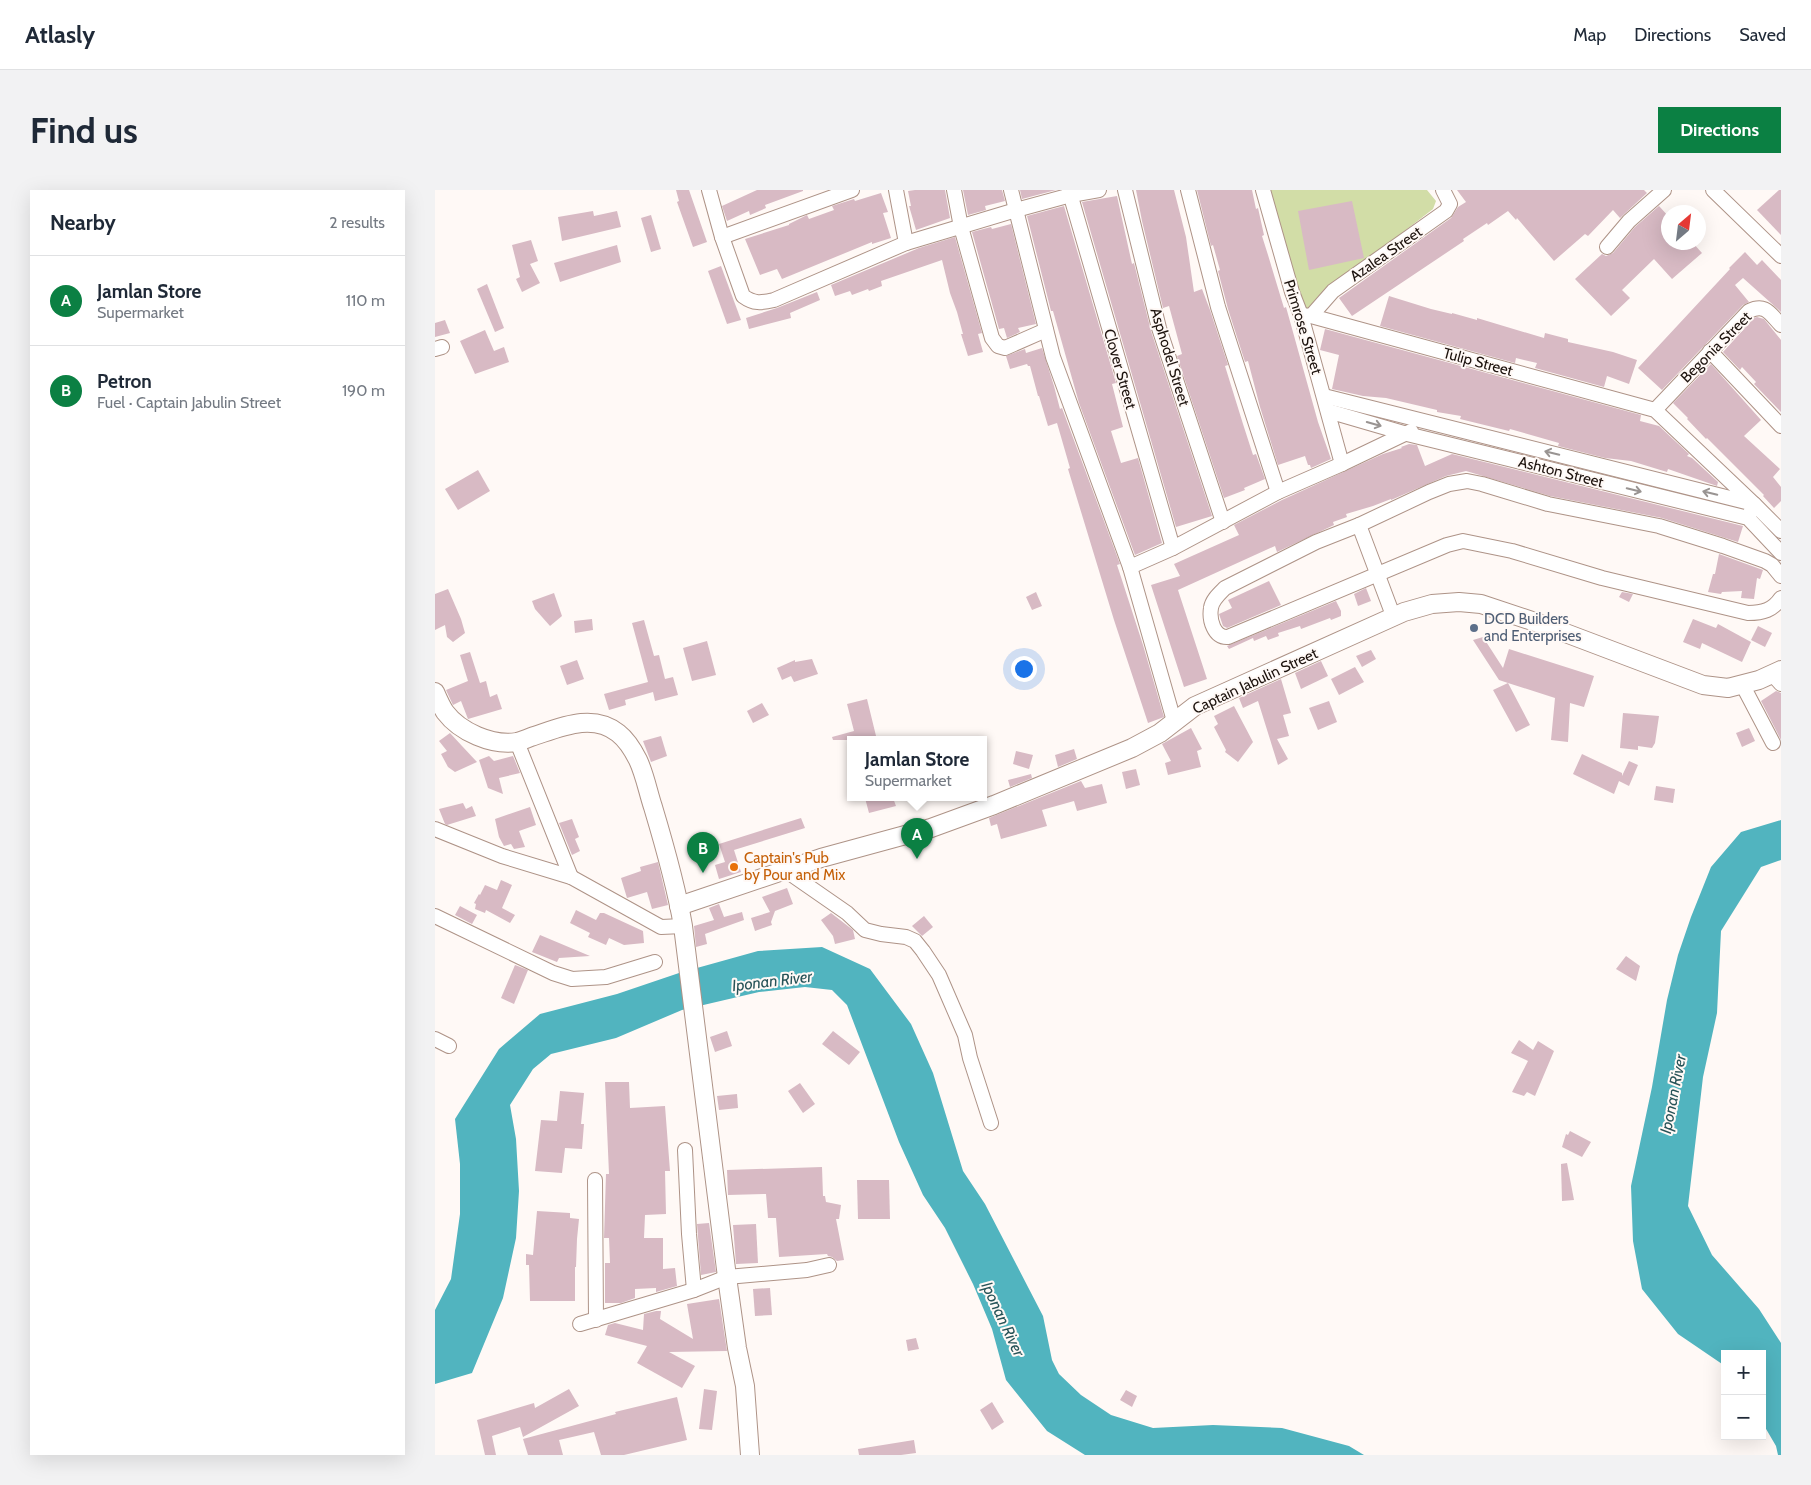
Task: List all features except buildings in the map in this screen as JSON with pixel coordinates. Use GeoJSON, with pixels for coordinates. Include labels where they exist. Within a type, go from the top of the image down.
{"type":"FeatureCollection","features":[{"type":"Feature","properties":{"kind":"street"},"geometry":{"type":"LineString","coordinates":[[709,190],[722,237],[743,296],[751,302],[761,303],[774,300],[906,243],[1070,193],[1099,190]]}},
{"type":"Feature","properties":{"kind":"street"},"geometry":{"type":"LineString","coordinates":[[722,237],[852,190]]}},
{"type":"Feature","properties":{"kind":"street"},"geometry":{"type":"LineString","coordinates":[[896,190],[906,243]]}},
{"type":"Feature","properties":{"kind":"street"},"geometry":{"type":"LineString","coordinates":[[954,190],[961,227],[992,338],[998,346],[1005,348],[1046,330]]}},
{"type":"Feature","properties":{"kind":"street"},"geometry":{"type":"LineString","coordinates":[[1011,190],[1053,357],[1131,567],[1174,721]]}},
{"type":"Feature","properties":{"kind":"street","name":"Asphodel Street"},"geometry":{"type":"LineString","coordinates":[[1125,190],[1159,328],[1223,522]]}},
{"type":"Feature","properties":{"kind":"street"},"geometry":{"type":"LineString","coordinates":[[1188,190],[1218,307],[1278,492]]}},
{"type":"Feature","properties":{"kind":"street","name":"Primrose Street"},"geometry":{"type":"LineString","coordinates":[[1263,190],[1292,292],[1306,315],[1324,396],[1342,464]]}},
{"type":"Feature","properties":{"kind":"street","name":"Azalea Street"},"geometry":{"type":"LineString","coordinates":[[1306,315],[1333,291],[1446,212],[1450,204],[1443,190]]}},
{"type":"Feature","properties":{"kind":"street"},"geometry":{"type":"LineString","coordinates":[[1607,247],[1629,222],[1664,190]]}},
{"type":"Feature","properties":{"kind":"street"},"geometry":{"type":"LineString","coordinates":[[1713,190],[1781,256]]}},
{"type":"Feature","properties":{"kind":"street","name":"Clover Street"},"geometry":{"type":"LineString","coordinates":[[1070,193],[1173,548]]}},
{"type":"Feature","properties":{"kind":"street","name":"Begonia Street"},"geometry":{"type":"LineString","coordinates":[[1655,410],[1749,311],[1763,308],[1781,325]]}},
{"type":"Feature","properties":{"kind":"street","name":"Tulip Street"},"geometry":{"type":"LineString","coordinates":[[1306,315],[1655,410]]}},
{"type":"Feature","properties":{"kind":"street"},"geometry":{"type":"LineString","coordinates":[[1710,351],[1781,426]]}},
{"type":"Feature","properties":{"kind":"street","name":"Ashton Street"},"geometry":{"type":"LineString","coordinates":[[1324,396],[1754,504]]}},
{"type":"Feature","properties":{"kind":"street"},"geometry":{"type":"LineString","coordinates":[[1655,410],[1781,531]]}},
{"type":"Feature","properties":{"kind":"street","name":"Ashton Street"},"geometry":{"type":"LineString","coordinates":[[1328,411],[1407,434],[1748,518]]}},
{"type":"Feature","properties":{"kind":"street"},"geometry":{"type":"LineString","coordinates":[[1131,567],[1173,548],[1278,492],[1407,434],[1424,421]]}},
{"type":"Feature","properties":{"kind":"street"},"geometry":{"type":"LineString","coordinates":[[1781,576],[1772,565],[1765,561],[1668,529],[1548,504],[1482,484],[1467,482],[1449,484],[1429,492],[1359,525],[1316,542],[1225,588],[1215,597],[1211,607],[1211,621],[1222,638],[1228,637],[1308,605],[1378,573],[1447,545],[1463,541],[1512,551],[1602,578],[1748,613],[1768,611],[1781,598]]}},
{"type":"Feature","properties":{"kind":"street"},"geometry":{"type":"LineString","coordinates":[[1754,504],[1748,518],[1781,553]]}},
{"type":"Feature","properties":{"kind":"street"},"geometry":{"type":"LineString","coordinates":[[1359,525],[1394,618]]}},
{"type":"Feature","properties":{"kind":"street","name":"Captain Jabulin Street"},"geometry":{"type":"LineString","coordinates":[[679,906],[821,858],[931,828],[995,805],[1132,748],[1160,733],[1195,706],[1404,612],[1432,604],[1459,602],[1481,604],[1547,626],[1703,685],[1728,688],[1778,676]]}},
{"type":"Feature","properties":{"kind":"street"},"geometry":{"type":"LineString","coordinates":[[1742,684],[1773,743]]}},
{"type":"Feature","properties":{"kind":"street"},"geometry":{"type":"LineString","coordinates":[[435,692],[446,713],[472,734],[498,742],[517,742],[571,724],[595,722],[607,725],[619,733],[629,743],[639,762],[673,875],[679,906],[727,1277],[737,1348],[745,1386],[750,1455]]}},
{"type":"Feature","properties":{"kind":"street"},"geometry":{"type":"LineString","coordinates":[[517,742],[571,877]]}},
{"type":"Feature","properties":{"kind":"street"},"geometry":{"type":"LineString","coordinates":[[435,829],[502,856],[571,877],[661,927],[683,934]]}},
{"type":"Feature","properties":{"kind":"street"},"geometry":{"type":"LineString","coordinates":[[785,870],[847,913],[865,930],[906,937],[915,941],[939,975],[965,1035],[970,1058],[991,1123]]}},
{"type":"Feature","properties":{"kind":"street"},"geometry":{"type":"LineString","coordinates":[[435,916],[553,973],[573,979],[607,977],[655,962]]}},
{"type":"Feature","properties":{"kind":"street"},"geometry":{"type":"LineString","coordinates":[[435,1039],[449,1046]]}},
{"type":"Feature","properties":{"kind":"street"},"geometry":{"type":"LineString","coordinates":[[685,1150],[694,1290]]}},
{"type":"Feature","properties":{"kind":"street"},"geometry":{"type":"LineString","coordinates":[[595,1180],[596,1320]]}},
{"type":"Feature","properties":{"kind":"street"},"geometry":{"type":"LineString","coordinates":[[580,1324],[694,1290],[727,1277],[807,1270],[829,1265]]}},
{"type":"Feature","properties":{"kind":"green space"},"geometry":{"type":"Polygon","coordinates":[[[1268,190],[1427,190],[1436,201],[1433,209],[1332,287],[1311,309],[1303,309],[1268,190]]]}},
{"type":"Feature","properties":{"kind":"water","name":"Iponan River"},"geometry":{"type":"Polygon","coordinates":[[[1781,820],[1781,860],[1761,867],[1721,931],[1717,1013],[1703,1077],[1688,1206],[1712,1255],[1759,1309],[1781,1343],[1781,1455],[1778,1455],[1776,1446],[1766,1429],[1766,1350],[1721,1350],[1721,1363],[1678,1334],[1642,1289],[1633,1241],[1631,1186],[1652,1087],[1667,1000],[1678,955],[1711,867],[1741,832],[1781,820]]]}},
{"type":"Feature","properties":{"kind":"water","name":"Iponan River"},"geometry":{"type":"Polygon","coordinates":[[[822,947],[870,969],[911,1024],[933,1073],[963,1171],[985,1204],[1043,1316],[1052,1360],[1059,1374],[1081,1395],[1111,1415],[1153,1428],[1213,1425],[1282,1428],[1349,1446],[1364,1455],[1085,1455],[1047,1431],[1006,1380],[992,1329],[973,1284],[945,1228],[923,1195],[899,1142],[847,1005],[832,990],[805,987],[759,992],[682,1010],[616,1038],[551,1054],[533,1069],[510,1105],[516,1139],[519,1191],[516,1238],[503,1298],[472,1373],[435,1384],[435,1310],[451,1279],[460,1214],[460,1164],[455,1119],[499,1049],[540,1014],[617,994],[679,973],[758,951],[822,947]]]}},
{"type":"Feature","properties":{"kind":"place","name":"DCD Builders and Enterprises"},"geometry":{"type":"Point","coordinates":[1474,628]}},
{"type":"Feature","properties":{"kind":"place","name":"Jamlan Store"},"geometry":{"type":"Point","coordinates":[917,859]}},
{"type":"Feature","properties":{"kind":"place","name":"Captain's Pub by Pour and Mix"},"geometry":{"type":"Point","coordinates":[734,867]}},
{"type":"Feature","properties":{"kind":"place","name":"Petron"},"geometry":{"type":"Point","coordinates":[703,873]}}]}
